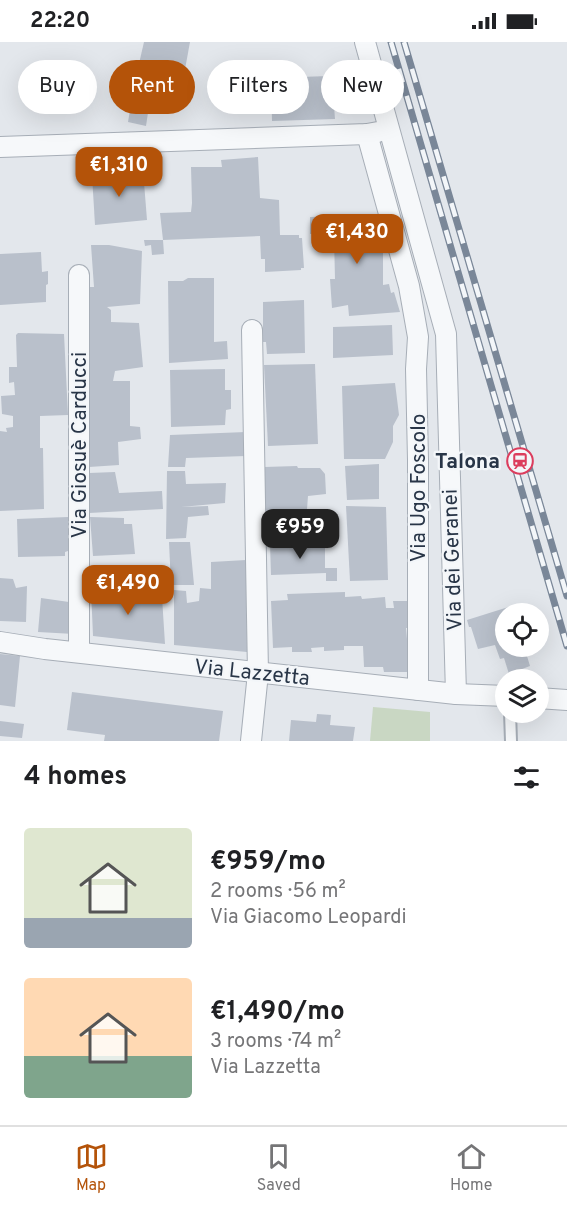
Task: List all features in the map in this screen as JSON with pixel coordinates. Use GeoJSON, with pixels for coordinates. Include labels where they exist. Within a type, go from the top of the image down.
{"type":"FeatureCollection","features":[{"type":"Feature","properties":{"kind":"street","name":"Via dei Geranei"},"geometry":{"type":"LineString","coordinates":[[365,42],[446,334],[456,694]]}},
{"type":"Feature","properties":{"kind":"street"},"geometry":{"type":"LineString","coordinates":[[0,147],[367,134],[390,131]]}},
{"type":"Feature","properties":{"kind":"street","name":"Via Ugo Foscolo"},"geometry":{"type":"LineString","coordinates":[[367,134],[409,286],[418,337],[416,369],[418,690]]}},
{"type":"Feature","properties":{"kind":"street"},"geometry":{"type":"LineString","coordinates":[[409,286],[429,271]]}},
{"type":"Feature","properties":{"kind":"street","name":"Via Giosuè Carducci"},"geometry":{"type":"LineString","coordinates":[[79,275],[79,652]]}},
{"type":"Feature","properties":{"kind":"street"},"geometry":{"type":"LineString","coordinates":[[251,741],[258,672],[252,330]]}},
{"type":"Feature","properties":{"kind":"street","name":"Via Lazzetta"},"geometry":{"type":"LineString","coordinates":[[0,642],[418,690],[495,696]]}},
{"type":"Feature","properties":{"kind":"street"},"geometry":{"type":"LineString","coordinates":[[549,699],[567,700]]}},
{"type":"Feature","properties":{"kind":"lane"},"geometry":{"type":"LineString","coordinates":[[510,723],[511,741]]}},
{"type":"Feature","properties":{"kind":"green space"},"geometry":{"type":"Polygon","coordinates":[[[373,707],[430,712],[430,741],[370,741],[373,707]]]}},
{"type":"Feature","properties":{"kind":"building"},"geometry":{"type":"Polygon","coordinates":[[[144,42],[190,42],[187,60],[140,60],[144,42]]]}},
{"type":"Feature","properties":{"kind":"building"},"geometry":{"type":"Polygon","coordinates":[[[321,76],[321,114],[335,114],[335,119],[272,121],[272,114],[309,114],[309,77],[321,76]]]}},
{"type":"Feature","properties":{"kind":"building"},"geometry":{"type":"Polygon","coordinates":[[[129,114],[148,114],[146,126],[128,122],[129,114]]]}},
{"type":"Feature","properties":{"kind":"building"},"geometry":{"type":"Polygon","coordinates":[[[258,157],[260,198],[279,200],[280,235],[299,235],[299,238],[302,238],[304,268],[265,272],[265,259],[261,259],[260,236],[163,240],[160,213],[191,212],[191,167],[222,167],[221,160],[258,157]]]}},
{"type":"Feature","properties":{"kind":"building"},"geometry":{"type":"Polygon","coordinates":[[[143,170],[147,220],[95,225],[92,175],[143,170]]]}},
{"type":"Feature","properties":{"kind":"building"},"geometry":{"type":"Polygon","coordinates":[[[377,215],[379,235],[383,235],[383,285],[389,284],[400,312],[349,316],[348,305],[332,308],[330,279],[335,279],[334,237],[337,237],[337,233],[310,234],[310,217],[377,215]]]}},
{"type":"Feature","properties":{"kind":"building"},"geometry":{"type":"Polygon","coordinates":[[[144,240],[163,240],[164,254],[152,255],[151,245],[145,246],[144,240]]]}},
{"type":"Feature","properties":{"kind":"building"},"geometry":{"type":"Polygon","coordinates":[[[91,245],[109,245],[142,251],[140,304],[107,307],[111,310],[111,322],[139,323],[143,367],[115,371],[113,381],[130,381],[130,426],[140,427],[141,439],[118,442],[119,465],[89,467],[83,287],[94,287],[91,245]]]}},
{"type":"Feature","properties":{"kind":"building"},"geometry":{"type":"Polygon","coordinates":[[[41,252],[42,272],[48,271],[46,302],[0,305],[0,254],[41,252]]]}},
{"type":"Feature","properties":{"kind":"building"},"geometry":{"type":"Polygon","coordinates":[[[188,278],[214,278],[214,342],[227,341],[228,359],[169,363],[168,281],[183,281],[188,278]]]}},
{"type":"Feature","properties":{"kind":"building"},"geometry":{"type":"Polygon","coordinates":[[[304,300],[305,353],[267,354],[266,342],[263,342],[263,302],[304,300]]]}},
{"type":"Feature","properties":{"kind":"building"},"geometry":{"type":"Polygon","coordinates":[[[392,325],[393,355],[333,358],[333,327],[392,325]]]}},
{"type":"Feature","properties":{"kind":"building"},"geometry":{"type":"Polygon","coordinates":[[[18,333],[64,334],[68,415],[40,416],[44,509],[0,511],[0,431],[7,432],[6,428],[13,427],[13,416],[2,414],[1,396],[15,395],[14,382],[9,383],[9,367],[17,367],[16,335],[18,333]]]}},
{"type":"Feature","properties":{"kind":"building"},"geometry":{"type":"Polygon","coordinates":[[[315,364],[318,444],[268,446],[264,365],[315,364]]]}},
{"type":"Feature","properties":{"kind":"building"},"geometry":{"type":"Polygon","coordinates":[[[225,369],[225,390],[231,390],[231,409],[226,410],[225,425],[171,427],[170,370],[225,369]]]}},
{"type":"Feature","properties":{"kind":"building"},"geometry":{"type":"Polygon","coordinates":[[[395,383],[399,415],[393,426],[393,442],[385,459],[344,459],[342,386],[395,383]]]}},
{"type":"Feature","properties":{"kind":"building"},"geometry":{"type":"Polygon","coordinates":[[[246,432],[246,456],[186,458],[185,467],[168,467],[170,435],[246,432]]]}},
{"type":"Feature","properties":{"kind":"building"},"geometry":{"type":"Polygon","coordinates":[[[379,464],[379,499],[347,500],[345,466],[379,464]]]}},
{"type":"Feature","properties":{"kind":"building"},"geometry":{"type":"Polygon","coordinates":[[[297,466],[298,468],[320,468],[325,474],[326,494],[308,496],[307,509],[317,509],[317,527],[307,528],[308,538],[266,539],[264,467],[297,466]]]}},
{"type":"Feature","properties":{"kind":"building"},"geometry":{"type":"Polygon","coordinates":[[[167,471],[185,471],[186,484],[226,483],[225,503],[181,507],[208,506],[209,515],[188,517],[186,538],[166,539],[167,471]]]}},
{"type":"Feature","properties":{"kind":"building"},"geometry":{"type":"Polygon","coordinates":[[[115,472],[119,493],[162,491],[163,509],[89,513],[89,473],[115,472]]]}},
{"type":"Feature","properties":{"kind":"building"},"geometry":{"type":"Polygon","coordinates":[[[346,506],[386,507],[388,580],[350,581],[346,506]]]}},
{"type":"Feature","properties":{"kind":"building"},"geometry":{"type":"Polygon","coordinates":[[[68,517],[68,551],[65,552],[65,556],[18,557],[17,519],[68,517]]]}},
{"type":"Feature","properties":{"kind":"building"},"geometry":{"type":"Polygon","coordinates":[[[90,517],[124,518],[124,524],[132,524],[135,554],[93,556],[90,517]]]}},
{"type":"Feature","properties":{"kind":"building"},"geometry":{"type":"Polygon","coordinates":[[[169,542],[190,542],[194,585],[171,585],[169,542]]]}},
{"type":"Feature","properties":{"kind":"building"},"geometry":{"type":"Polygon","coordinates":[[[309,542],[309,546],[325,548],[325,568],[337,568],[337,581],[326,581],[326,573],[271,575],[270,544],[309,542]]]}},
{"type":"Feature","properties":{"kind":"building"},"geometry":{"type":"Polygon","coordinates":[[[246,560],[247,652],[174,645],[174,590],[186,591],[187,603],[199,601],[200,588],[211,589],[211,562],[246,560]]]}},
{"type":"Feature","properties":{"kind":"building"},"geometry":{"type":"Polygon","coordinates":[[[0,578],[13,579],[16,588],[27,586],[26,622],[0,621],[0,578]]]}},
{"type":"Feature","properties":{"kind":"building"},"geometry":{"type":"Polygon","coordinates":[[[129,582],[137,583],[139,599],[162,597],[165,644],[93,636],[91,589],[129,592],[129,582]]]}},
{"type":"Feature","properties":{"kind":"building"},"geometry":{"type":"Polygon","coordinates":[[[345,592],[345,597],[361,596],[362,599],[385,597],[386,608],[394,608],[393,601],[412,601],[413,628],[406,628],[410,672],[384,672],[383,667],[364,667],[363,646],[344,646],[344,650],[324,651],[324,647],[311,648],[312,652],[292,652],[292,647],[273,648],[271,601],[288,600],[287,594],[345,592]]]}},
{"type":"Feature","properties":{"kind":"building"},"geometry":{"type":"Polygon","coordinates":[[[41,598],[76,603],[74,634],[38,632],[41,598]]]}},
{"type":"Feature","properties":{"kind":"building"},"geometry":{"type":"Polygon","coordinates":[[[495,611],[495,645],[478,649],[467,620],[495,611]]]}},
{"type":"Feature","properties":{"kind":"building"},"geometry":{"type":"Polygon","coordinates":[[[0,654],[20,656],[15,707],[0,705],[0,654]]]}},
{"type":"Feature","properties":{"kind":"building"},"geometry":{"type":"Polygon","coordinates":[[[499,657],[527,657],[530,666],[522,669],[507,669],[504,658],[500,659],[499,657]]]}},
{"type":"Feature","properties":{"kind":"building"},"geometry":{"type":"Polygon","coordinates":[[[72,692],[223,711],[219,741],[104,741],[105,735],[67,730],[72,692]]]}},
{"type":"Feature","properties":{"kind":"building"},"geometry":{"type":"Polygon","coordinates":[[[317,714],[331,715],[330,725],[355,727],[353,741],[289,741],[291,720],[316,722],[317,714]]]}},
{"type":"Feature","properties":{"kind":"building"},"geometry":{"type":"Polygon","coordinates":[[[0,721],[24,724],[22,738],[0,736],[0,721]]]}},
{"type":"Feature","properties":{"kind":"railway"},"geometry":{"type":"LineString","coordinates":[[391,42],[567,646]]}},
{"type":"Feature","properties":{"kind":"railway"},"geometry":{"type":"LineString","coordinates":[[404,42],[567,596]]}},
{"type":"Feature","properties":{"kind":"place","name":"Talona"},"geometry":{"type":"Point","coordinates":[520,461]}}]}
